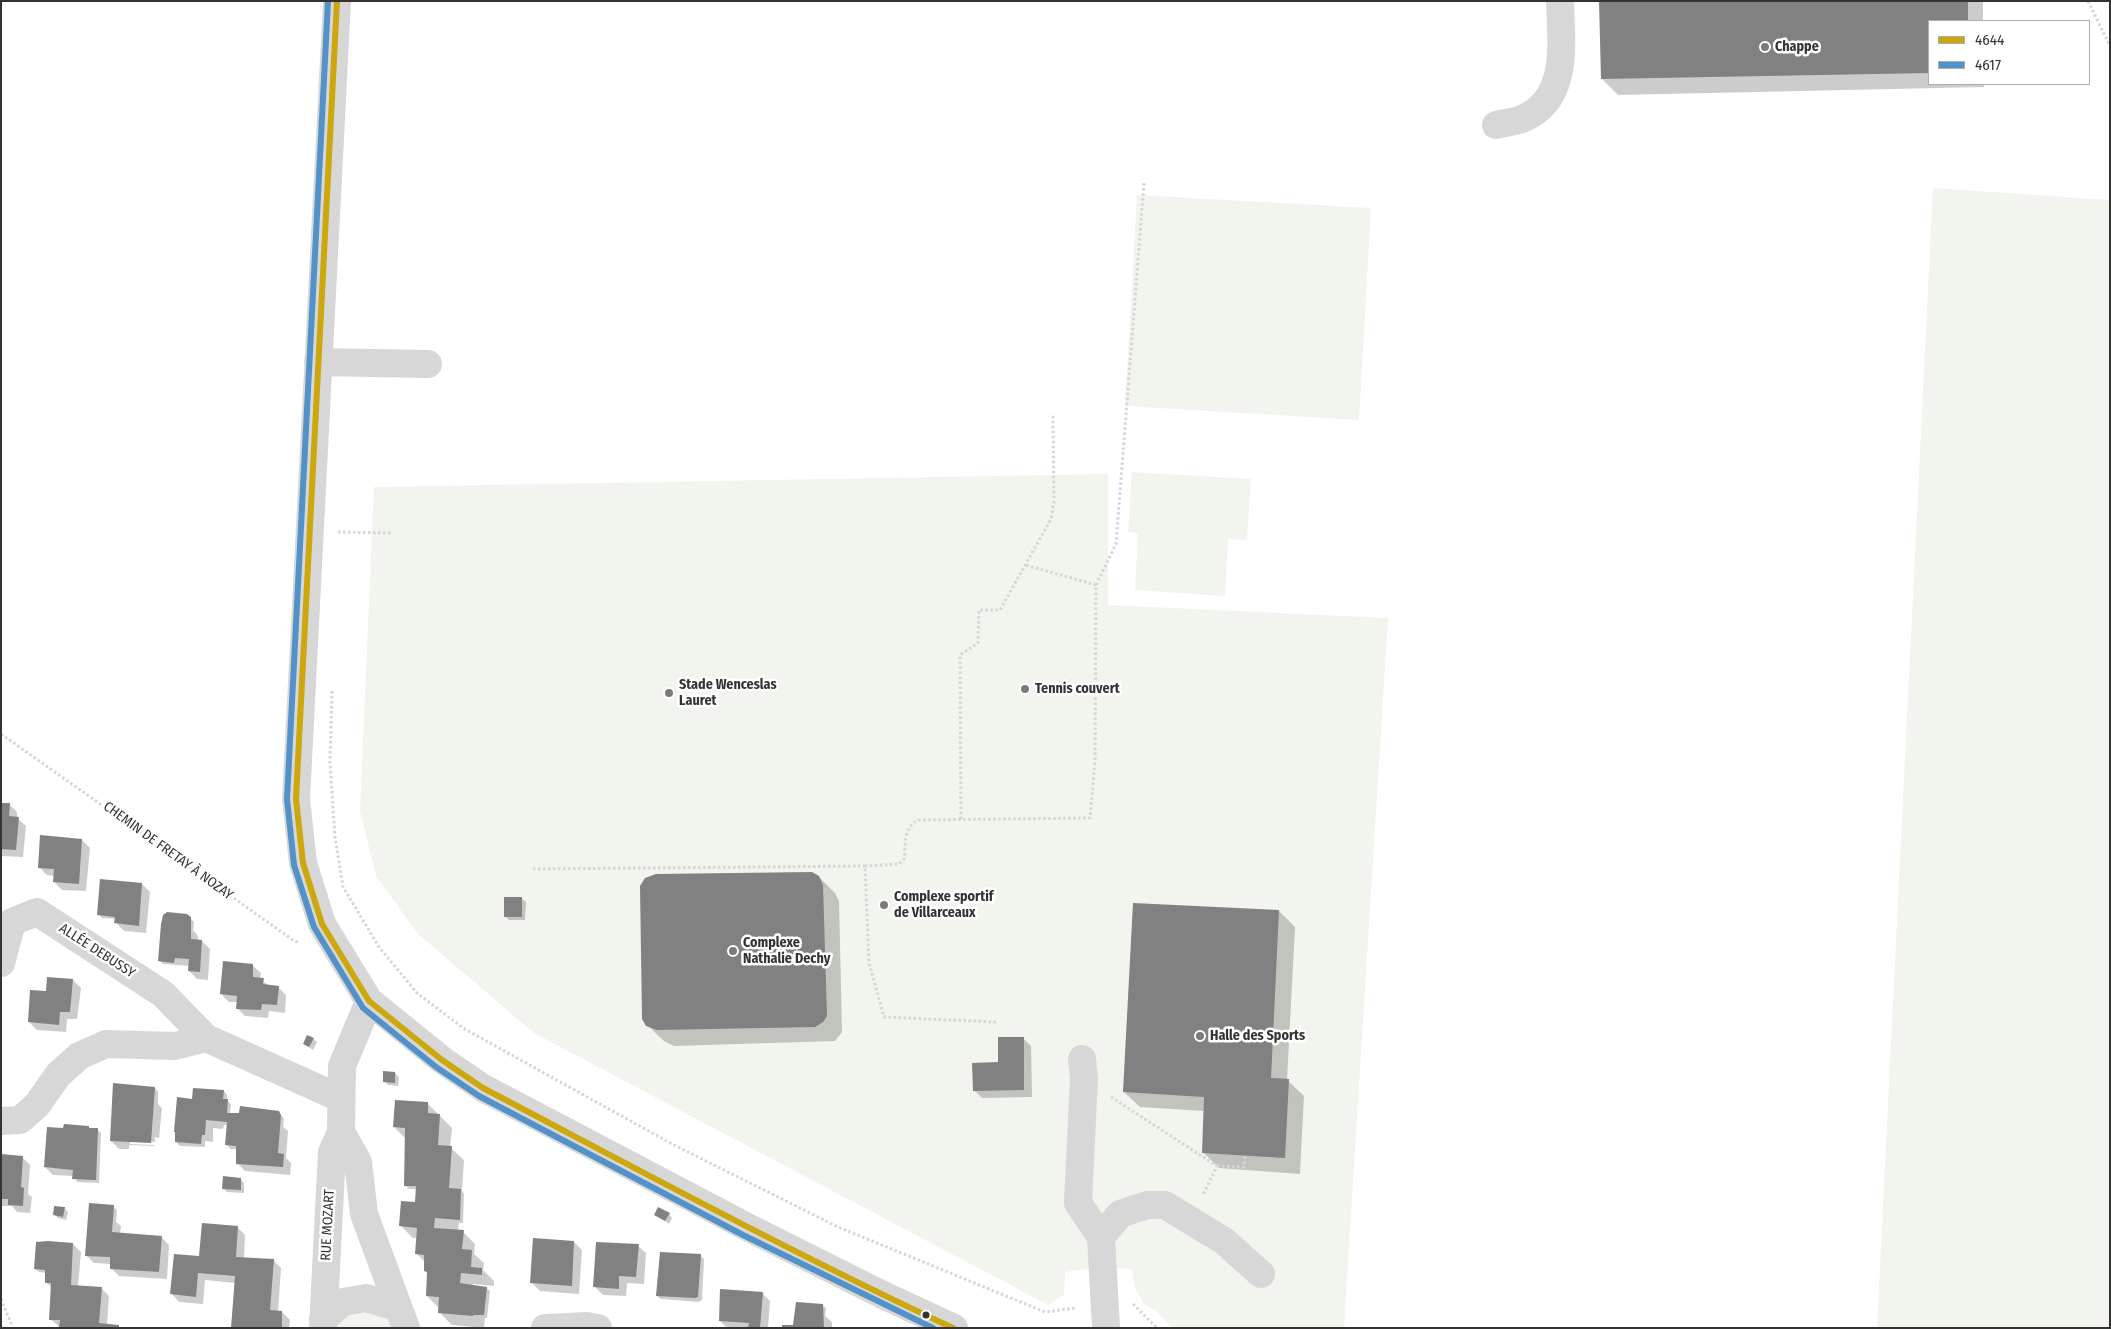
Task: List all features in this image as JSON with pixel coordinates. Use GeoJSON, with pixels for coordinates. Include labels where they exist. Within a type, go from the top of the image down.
{"type":"FeatureCollection","features":[{"type":"Feature","properties":{"kind":"street"},"geometry":{"type":"LineString","coordinates":[[337,1],[296,799],[303,863],[322,924],[369,1002],[442,1060],[483,1088],[747,1227],[954,1328]]}},
{"type":"Feature","properties":{"kind":"street"},"geometry":{"type":"LineString","coordinates":[[1496,125],[1522,119],[1540,108],[1557,83],[1561,56],[1560,1]]}},
{"type":"Feature","properties":{"kind":"street"},"geometry":{"type":"LineString","coordinates":[[318,362],[428,364]]}},
{"type":"Feature","properties":{"kind":"street","name":"ALLÉE DEBUSSY"},"geometry":{"type":"LineString","coordinates":[[1,962],[12,922],[38,912],[163,994],[206,1038],[340,1098]]}},
{"type":"Feature","properties":{"kind":"street","name":"RUE MOZART"},"geometry":{"type":"LineString","coordinates":[[323,1323],[332,1152],[341,1132],[340,1098],[342,1066],[369,1002]]}},
{"type":"Feature","properties":{"kind":"street"},"geometry":{"type":"LineString","coordinates":[[1,1121],[20,1120],[37,1105],[58,1075],[79,1056],[106,1044],[175,1046],[206,1038]]}},
{"type":"Feature","properties":{"kind":"street"},"geometry":{"type":"LineString","coordinates":[[1083,1069],[1078,1203],[1101,1237],[1106,1316]]}},
{"type":"Feature","properties":{"kind":"street","name":"RUE MOZART"},"geometry":{"type":"LineString","coordinates":[[341,1132],[358,1162],[364,1214],[401,1317]]}},
{"type":"Feature","properties":{"kind":"street"},"geometry":{"type":"LineString","coordinates":[[1101,1237],[1120,1214],[1147,1205],[1165,1205],[1182,1218],[1224,1241],[1261,1274]]}},
{"type":"Feature","properties":{"kind":"street","name":"RUE MOZART"},"geometry":{"type":"LineString","coordinates":[[323,1323],[343,1302],[366,1298],[401,1317]]}},
{"type":"Feature","properties":{"kind":"street"},"geometry":{"type":"LineString","coordinates":[[545,1328],[587,1326],[598,1328]]}},
{"type":"Feature","properties":{"kind":"path"},"geometry":{"type":"LineString","coordinates":[[2088,1],[2110,46]]}},
{"type":"Feature","properties":{"kind":"path"},"geometry":{"type":"LineString","coordinates":[[533,869],[865,866],[899,864],[904,859],[908,827],[912,822],[919,820],[1090,818],[1095,761],[1096,585],[1116,544],[1144,183]]}},
{"type":"Feature","properties":{"kind":"path"},"geometry":{"type":"LineString","coordinates":[[961,819],[960,655],[978,643],[979,610],[1000,610],[1051,519],[1054,502],[1054,414]]}},
{"type":"Feature","properties":{"kind":"path"},"geometry":{"type":"LineString","coordinates":[[338,541],[338,532],[391,533]]}},
{"type":"Feature","properties":{"kind":"path"},"geometry":{"type":"LineString","coordinates":[[1025,565],[1096,585]]}},
{"type":"Feature","properties":{"kind":"path"},"geometry":{"type":"LineString","coordinates":[[332,685],[330,762],[335,837],[343,887],[379,947],[418,993],[464,1028],[672,1144],[838,1227],[1045,1312],[1106,1316],[1129,1300],[1157,1328]]}},
{"type":"Feature","properties":{"kind":"path","name":"CHEMIN DE FRETAY À NOZAY"},"geometry":{"type":"LineString","coordinates":[[1,734],[293,940],[301,943]]}},
{"type":"Feature","properties":{"kind":"path"},"geometry":{"type":"LineString","coordinates":[[865,866],[869,963],[884,1017],[996,1022]]}},
{"type":"Feature","properties":{"kind":"path"},"geometry":{"type":"LineString","coordinates":[[1083,1069],[1217,1166],[1244,1167],[1245,1156]]}},
{"type":"Feature","properties":{"kind":"path"},"geometry":{"type":"LineString","coordinates":[[1201,1200],[1217,1166]]}},
{"type":"Feature","properties":{"kind":"path"},"geometry":{"type":"LineString","coordinates":[[1,1299],[13,1328]]}},
{"type":"Feature","properties":{"kind":"shaded area"},"geometry":{"type":"Polygon","coordinates":[[[1933,188],[2110,200],[2110,1328],[1877,1328],[1933,188]]]}},
{"type":"Feature","properties":{"kind":"shaded area"},"geometry":{"type":"Polygon","coordinates":[[[1137,195],[1371,208],[1359,420],[1125,406],[1137,195]]]}},
{"type":"Feature","properties":{"kind":"shaded area"},"geometry":{"type":"Polygon","coordinates":[[[1132,472],[1251,479],[1247,540],[1228,539],[1225,596],[1135,590],[1138,534],[1128,532],[1132,472]]]}},
{"type":"Feature","properties":{"kind":"shaded area","name":"Complexe sportif de Villarceaux"},"geometry":{"type":"Polygon","coordinates":[[[1108,474],[1108,605],[1388,618],[1344,1328],[1172,1328],[1156,1311],[1144,1304],[1134,1286],[1132,1269],[1103,1267],[1065,1272],[1064,1295],[1048,1305],[534,1033],[418,934],[376,876],[360,811],[374,487],[1108,474]]]}},
{"type":"Feature","properties":{"kind":"shaded area"},"geometry":{"type":"Polygon","coordinates":[[[382,1310],[394,1328],[334,1328],[345,1313],[382,1310]]]}},
{"type":"Feature","properties":{"kind":"building","name":"Chappe"},"geometry":{"type":"Polygon","coordinates":[[[1599,1],[1968,1],[1968,20],[1928,20],[1928,73],[1601,79],[1599,1]]]}},
{"type":"Feature","properties":{"kind":"building"},"geometry":{"type":"Polygon","coordinates":[[[1,803],[10,803],[9,816],[19,817],[16,850],[1,849],[1,803]]]}},
{"type":"Feature","properties":{"kind":"building"},"geometry":{"type":"Polygon","coordinates":[[[40,835],[82,839],[79,884],[53,882],[54,869],[38,868],[40,835]]]}},
{"type":"Feature","properties":{"kind":"building","name":"Complexe Nathalie Dechy"},"geometry":{"type":"Polygon","coordinates":[[[812,872],[819,876],[823,885],[827,1016],[823,1022],[815,1027],[657,1030],[646,1026],[642,1019],[640,886],[645,878],[656,874],[812,872]]]}},
{"type":"Feature","properties":{"kind":"building"},"geometry":{"type":"Polygon","coordinates":[[[100,879],[142,883],[139,926],[114,923],[115,917],[97,915],[100,879]]]}},
{"type":"Feature","properties":{"kind":"building"},"geometry":{"type":"Polygon","coordinates":[[[504,897],[522,897],[522,917],[504,917],[504,897]]]}},
{"type":"Feature","properties":{"kind":"building","name":"Halle des Sports"},"geometry":{"type":"Polygon","coordinates":[[[1133,903],[1279,910],[1271,1078],[1289,1079],[1285,1158],[1202,1153],[1204,1097],[1123,1092],[1133,903]]]}},
{"type":"Feature","properties":{"kind":"building"},"geometry":{"type":"Polygon","coordinates":[[[167,912],[187,914],[191,917],[191,939],[202,940],[200,972],[188,971],[189,959],[175,958],[174,963],[158,961],[161,924],[163,915],[167,912]]]}},
{"type":"Feature","properties":{"kind":"building"},"geometry":{"type":"Polygon","coordinates":[[[223,961],[253,964],[253,977],[264,978],[263,984],[279,986],[277,1005],[262,1004],[261,1010],[236,1009],[237,996],[220,994],[223,961]]]}},
{"type":"Feature","properties":{"kind":"building"},"geometry":{"type":"Polygon","coordinates":[[[47,977],[73,979],[70,1012],[60,1012],[59,1025],[28,1022],[30,990],[46,991],[47,977]]]}},
{"type":"Feature","properties":{"kind":"building"},"geometry":{"type":"Polygon","coordinates":[[[307,1035],[314,1038],[309,1047],[303,1044],[307,1035]]]}},
{"type":"Feature","properties":{"kind":"building"},"geometry":{"type":"Polygon","coordinates":[[[998,1037],[1024,1037],[1024,1090],[973,1091],[972,1063],[998,1062],[998,1037]]]}},
{"type":"Feature","properties":{"kind":"building"},"geometry":{"type":"Polygon","coordinates":[[[383,1071],[395,1072],[395,1083],[383,1082],[383,1071]]]}},
{"type":"Feature","properties":{"kind":"building"},"geometry":{"type":"Polygon","coordinates":[[[113,1083],[155,1087],[151,1143],[110,1141],[113,1083]]]}},
{"type":"Feature","properties":{"kind":"building"},"geometry":{"type":"Polygon","coordinates":[[[193,1088],[224,1090],[223,1099],[228,1099],[227,1113],[239,1113],[240,1106],[279,1111],[281,1115],[278,1153],[284,1154],[283,1167],[236,1164],[236,1146],[225,1145],[227,1122],[206,1120],[205,1135],[202,1135],[201,1144],[175,1142],[177,1097],[192,1099],[193,1088]]]}},
{"type":"Feature","properties":{"kind":"building"},"geometry":{"type":"Polygon","coordinates":[[[395,1100],[428,1102],[428,1113],[440,1114],[438,1145],[452,1146],[449,1188],[461,1189],[460,1220],[435,1218],[434,1228],[464,1230],[462,1249],[472,1250],[471,1267],[482,1268],[482,1275],[461,1273],[460,1283],[487,1287],[484,1315],[438,1313],[439,1297],[426,1296],[427,1272],[424,1271],[424,1255],[415,1254],[417,1228],[399,1226],[401,1201],[415,1202],[416,1186],[404,1186],[405,1128],[393,1127],[395,1100]]]}},
{"type":"Feature","properties":{"kind":"building"},"geometry":{"type":"Polygon","coordinates":[[[64,1124],[98,1128],[96,1180],[72,1179],[73,1170],[44,1167],[47,1127],[63,1128],[64,1124]]]}},
{"type":"Feature","properties":{"kind":"building"},"geometry":{"type":"Polygon","coordinates":[[[1,1154],[23,1156],[21,1187],[24,1188],[23,1206],[8,1205],[8,1199],[1,1199],[1,1154]]]}},
{"type":"Feature","properties":{"kind":"building"},"geometry":{"type":"Polygon","coordinates":[[[223,1176],[241,1178],[241,1190],[222,1189],[223,1176]]]}},
{"type":"Feature","properties":{"kind":"building"},"geometry":{"type":"Polygon","coordinates":[[[89,1203],[114,1205],[112,1232],[162,1236],[159,1272],[110,1269],[110,1257],[85,1256],[89,1203]]]}},
{"type":"Feature","properties":{"kind":"building"},"geometry":{"type":"Polygon","coordinates":[[[54,1206],[65,1207],[63,1217],[53,1215],[54,1206]]]}},
{"type":"Feature","properties":{"kind":"building"},"geometry":{"type":"Polygon","coordinates":[[[658,1207],[670,1213],[665,1221],[654,1215],[658,1207]]]}},
{"type":"Feature","properties":{"kind":"building"},"geometry":{"type":"Polygon","coordinates":[[[202,1223],[238,1226],[236,1257],[274,1259],[270,1310],[282,1311],[282,1328],[231,1328],[235,1276],[198,1273],[196,1297],[170,1294],[174,1254],[199,1256],[202,1223]]]}},
{"type":"Feature","properties":{"kind":"building"},"geometry":{"type":"Polygon","coordinates":[[[533,1238],[574,1241],[572,1286],[530,1283],[533,1238]]]}},
{"type":"Feature","properties":{"kind":"building"},"geometry":{"type":"Polygon","coordinates":[[[36,1242],[73,1243],[71,1285],[102,1287],[99,1323],[119,1325],[119,1328],[59,1328],[60,1320],[49,1320],[51,1283],[45,1283],[45,1270],[34,1269],[36,1242]]]}},
{"type":"Feature","properties":{"kind":"building"},"geometry":{"type":"Polygon","coordinates":[[[596,1242],[639,1244],[636,1277],[619,1276],[619,1289],[593,1287],[596,1242]]]}},
{"type":"Feature","properties":{"kind":"building"},"geometry":{"type":"Polygon","coordinates":[[[660,1252],[701,1254],[698,1297],[656,1296],[660,1252]]]}},
{"type":"Feature","properties":{"kind":"building"},"geometry":{"type":"Polygon","coordinates":[[[720,1289],[763,1292],[760,1328],[748,1328],[749,1323],[719,1321],[720,1289]]]}},
{"type":"Feature","properties":{"kind":"building"},"geometry":{"type":"Polygon","coordinates":[[[796,1302],[823,1304],[824,1328],[782,1328],[782,1325],[793,1325],[796,1302]]]}},
{"type":"Feature","properties":{"kind":"transit line","name":"4617"},"geometry":{"type":"LineString","coordinates":[[328,1],[287,799],[294,865],[314,927],[363,1008],[436,1067],[479,1096],[743,1235],[933,1328]]}},
{"type":"Feature","properties":{"kind":"transit line","name":"4644"},"geometry":{"type":"LineString","coordinates":[[337,1],[296,799],[303,863],[322,924],[369,1001],[442,1060],[483,1088],[776,1241],[953,1328]]}},
{"type":"Feature","properties":{"kind":"place","name":"Chappe"},"geometry":{"type":"Point","coordinates":[1765,47]}},
{"type":"Feature","properties":{"kind":"place","name":"Tennis couvert"},"geometry":{"type":"Point","coordinates":[1025,689]}},
{"type":"Feature","properties":{"kind":"place","name":"Stade Wenceslas Lauret"},"geometry":{"type":"Point","coordinates":[669,693]}},
{"type":"Feature","properties":{"kind":"place","name":"Complexe sportif de Villarceaux"},"geometry":{"type":"Point","coordinates":[884,905]}},
{"type":"Feature","properties":{"kind":"place","name":"Complexe Nathalie Dechy"},"geometry":{"type":"Point","coordinates":[733,951]}},
{"type":"Feature","properties":{"kind":"place","name":"Halle des Sports"},"geometry":{"type":"Point","coordinates":[1200,1036]}}]}
